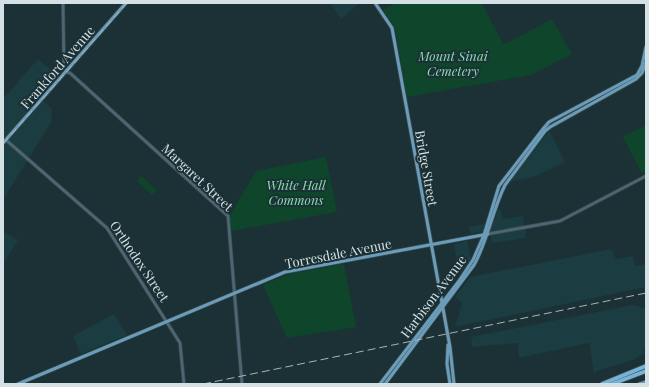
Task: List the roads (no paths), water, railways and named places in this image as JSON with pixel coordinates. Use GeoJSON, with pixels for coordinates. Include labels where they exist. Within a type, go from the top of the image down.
{"type":"FeatureCollection","features":[{"type":"Feature","properties":{"kind":"highway"},"geometry":{"type":"LineString","coordinates":[[602,384],[646,366]]}},
{"type":"Feature","properties":{"kind":"highway"},"geometry":{"type":"LineString","coordinates":[[612,384],[646,371]]}},
{"type":"Feature","properties":{"kind":"main road","name":"Frankford Avenue"},"geometry":{"type":"LineString","coordinates":[[3,143],[126,3]]}},
{"type":"Feature","properties":{"kind":"main road","name":"Bridge Street"},"geometry":{"type":"LineString","coordinates":[[376,3],[392,28],[450,347],[454,384]]}},
{"type":"Feature","properties":{"kind":"main road","name":"Harbison Avenue"},"geometry":{"type":"LineString","coordinates":[[385,384],[474,266],[481,253],[499,186],[548,123],[636,75],[642,66],[646,47]]}},
{"type":"Feature","properties":{"kind":"main road","name":"Harbison Avenue"},"geometry":{"type":"LineString","coordinates":[[380,384],[473,260],[486,235],[505,185],[545,131],[638,78],[642,73],[646,62]]}},
{"type":"Feature","properties":{"kind":"main road"},"geometry":{"type":"LineString","coordinates":[[499,186],[505,185]]}},
{"type":"Feature","properties":{"kind":"main road"},"geometry":{"type":"LineString","coordinates":[[497,192],[501,194]]}},
{"type":"Feature","properties":{"kind":"main road","name":"Torresdale Avenue"},"geometry":{"type":"LineString","coordinates":[[18,384],[290,270],[486,235]]}},
{"type":"Feature","properties":{"kind":"main road","name":"Bridge Street"},"geometry":{"type":"LineString","coordinates":[[448,341],[447,364],[450,384]]}},
{"type":"Feature","properties":{"kind":"main road"},"geometry":{"type":"LineString","coordinates":[[639,384],[646,382]]}},
{"type":"Feature","properties":{"kind":"street"},"geometry":{"type":"LineString","coordinates":[[63,3],[64,65],[66,72]]}},
{"type":"Feature","properties":{"kind":"street","name":"Margaret Street"},"geometry":{"type":"LineString","coordinates":[[66,72],[70,73],[228,216],[242,384]]}},
{"type":"Feature","properties":{"kind":"street","name":"Orthodox Street"},"geometry":{"type":"LineString","coordinates":[[6,140],[107,228],[180,342],[184,384]]}},
{"type":"Feature","properties":{"kind":"street","name":"Torresdale Avenue"},"geometry":{"type":"LineString","coordinates":[[486,235],[560,221],[646,176]]}},
{"type":"Feature","properties":{"kind":"railway"},"geometry":{"type":"LineString","coordinates":[[3,144],[127,3]]}},
{"type":"Feature","properties":{"kind":"railway"},"geometry":{"type":"LineString","coordinates":[[203,384],[646,293]]}},
{"type":"Feature","properties":{"kind":"park label","name":"Mount Sinai Cemetery"},"geometry":{"type":"Point","coordinates":[453,62]}},
{"type":"Feature","properties":{"kind":"park label","name":"White Hall Commons"},"geometry":{"type":"Point","coordinates":[296,192]}}]}
